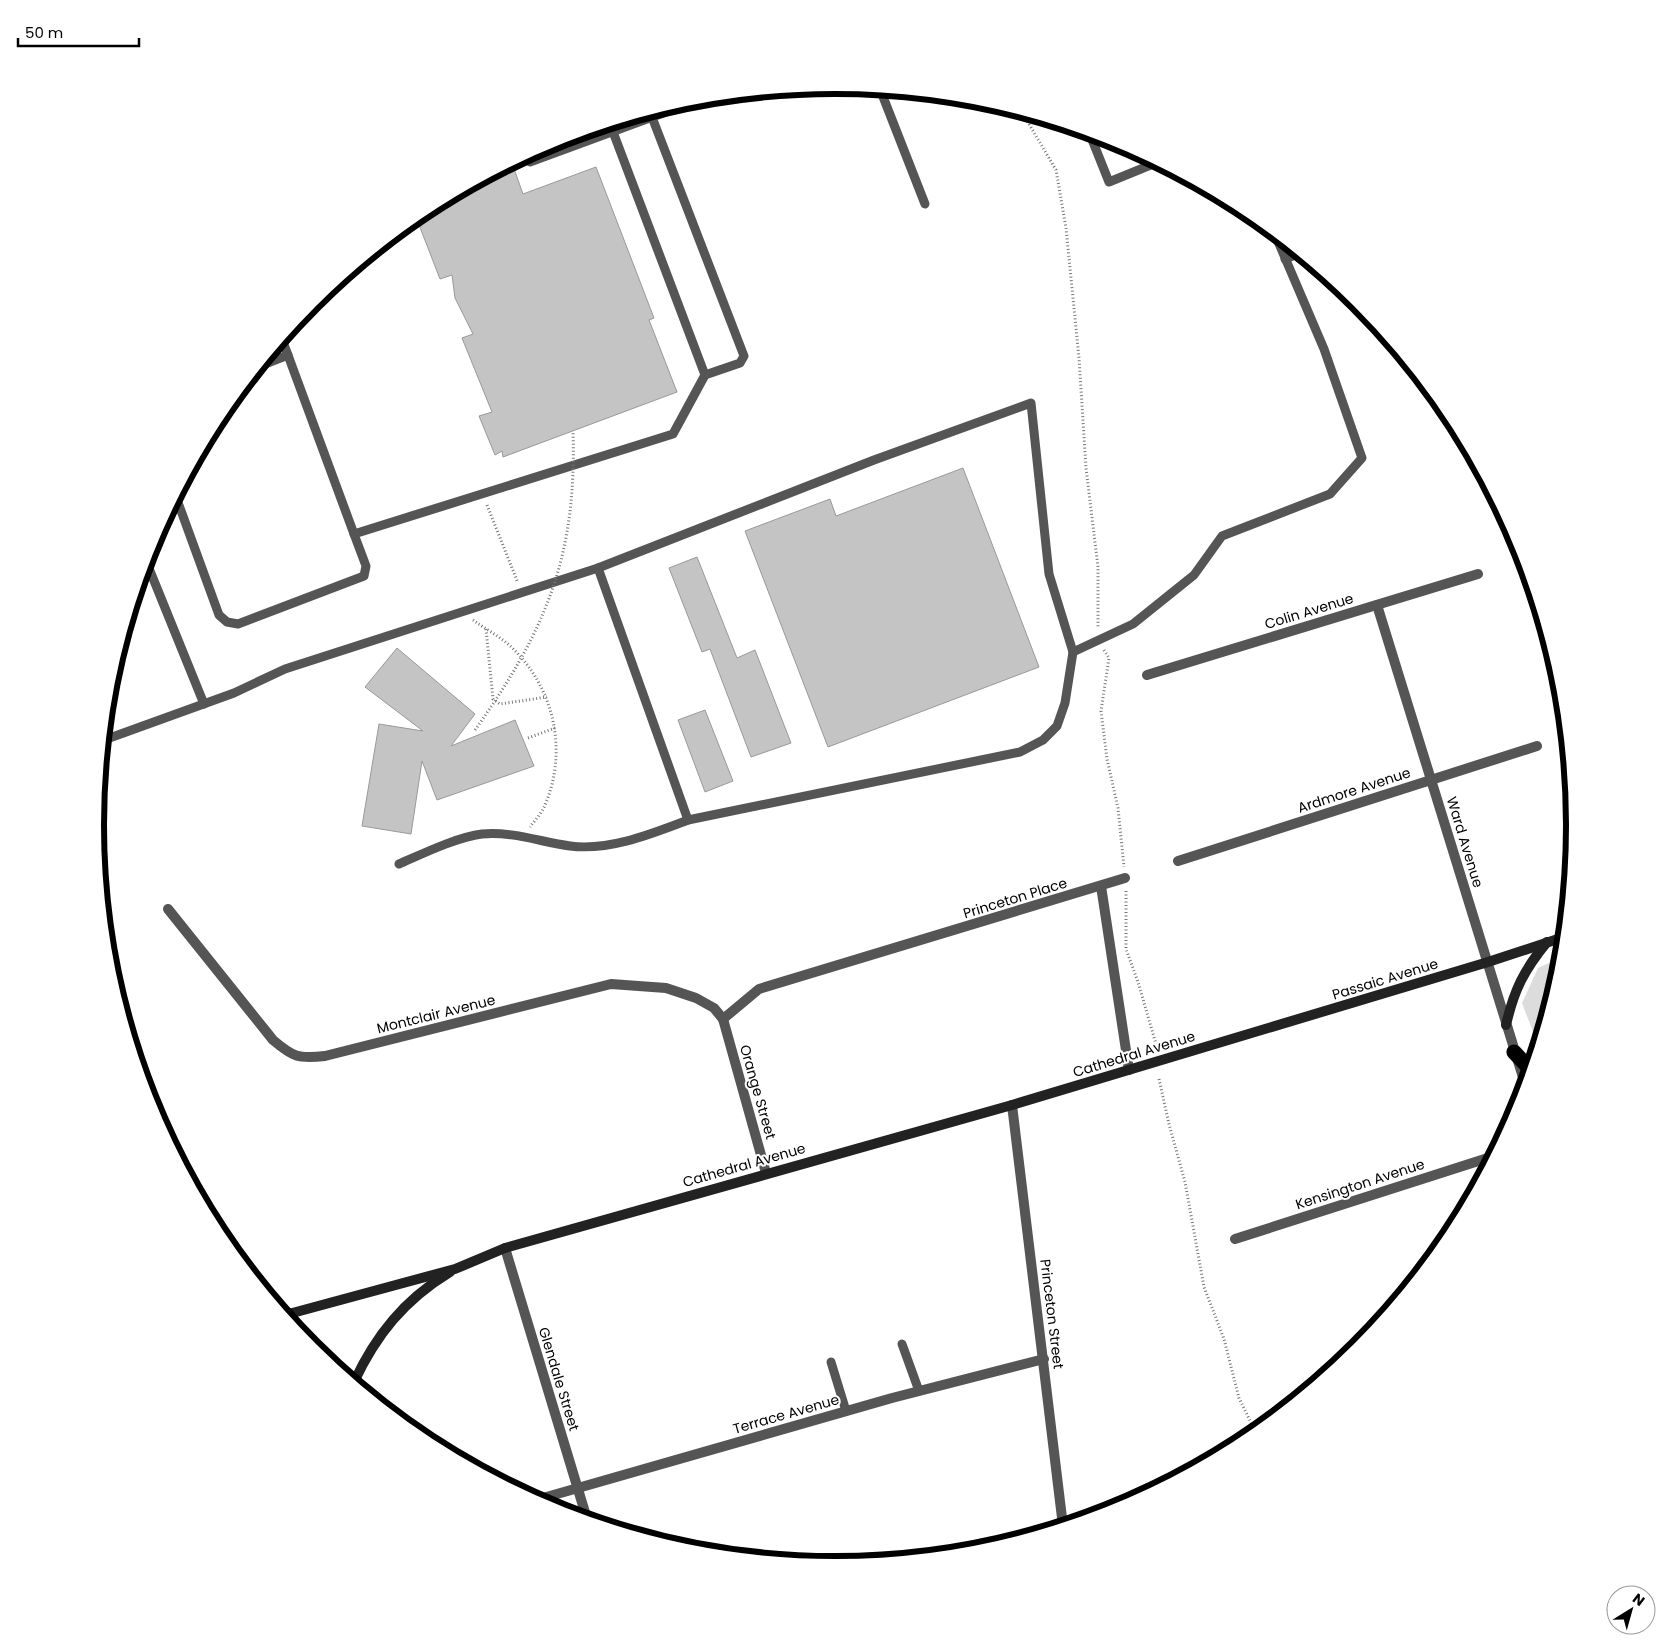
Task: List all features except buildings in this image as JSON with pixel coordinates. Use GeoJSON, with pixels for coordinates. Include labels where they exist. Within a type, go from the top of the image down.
{"type":"FeatureCollection","features":[{"type":"Feature","properties":{"kind":"highway"},"geometry":{"type":"LineString","coordinates":[[1514,1052],[1526,1065]]}},
{"type":"Feature","properties":{"kind":"main road","name":"Passaic Avenue"},"geometry":{"type":"LineString","coordinates":[[1213,1045],[1488,962],[1557,938]]}},
{"type":"Feature","properties":{"kind":"main road"},"geometry":{"type":"LineString","coordinates":[[1506,1025],[1517,986],[1532,960],[1547,942]]}},
{"type":"Feature","properties":{"kind":"main road","name":"Cathedral Avenue"},"geometry":{"type":"LineString","coordinates":[[292,1313],[455,1269],[505,1248],[1012,1105],[1213,1045]]}},
{"type":"Feature","properties":{"kind":"main road"},"geometry":{"type":"LineString","coordinates":[[356,1377],[368,1351],[396,1314],[448,1272],[455,1269]]}},
{"type":"Feature","properties":{"kind":"street","name":"Colin Avenue"},"geometry":{"type":"LineString","coordinates":[[1147,675],[1478,574]]}},
{"type":"Feature","properties":{"kind":"street","name":"Ward Avenue"},"geometry":{"type":"LineString","coordinates":[[1377,605],[1522,1076]]}},
{"type":"Feature","properties":{"kind":"street","name":"Ardmore Avenue"},"geometry":{"type":"LineString","coordinates":[[1178,860],[1538,746]]}},
{"type":"Feature","properties":{"kind":"street"},"geometry":{"type":"LineString","coordinates":[[1124,878],[1101,886],[1130,1070]]}},
{"type":"Feature","properties":{"kind":"street","name":"Princeton Place"},"geometry":{"type":"LineString","coordinates":[[723,1019],[759,989],[1101,886]]}},
{"type":"Feature","properties":{"kind":"street","name":"Montclair Avenue"},"geometry":{"type":"LineString","coordinates":[[168,909],[273,1040],[289,1054],[302,1058],[325,1056],[611,984],[666,988],[696,998],[714,1008],[723,1019]]}},
{"type":"Feature","properties":{"kind":"street","name":"Orange Street"},"geometry":{"type":"LineString","coordinates":[[723,1019],[766,1173]]}},
{"type":"Feature","properties":{"kind":"street","name":"Princeton Street"},"geometry":{"type":"LineString","coordinates":[[1012,1105],[1062,1520]]}},
{"type":"Feature","properties":{"kind":"street","name":"Kensington Avenue"},"geometry":{"type":"LineString","coordinates":[[1235,1239],[1486,1159]]}},
{"type":"Feature","properties":{"kind":"street","name":"Glendale Street"},"geometry":{"type":"LineString","coordinates":[[505,1248],[585,1511]]}},
{"type":"Feature","properties":{"kind":"street","name":"Terrace Avenue"},"geometry":{"type":"LineString","coordinates":[[547,1497],[918,1391],[1044,1359]]}},
{"type":"Feature","properties":{"kind":"lane"},"geometry":{"type":"LineString","coordinates":[[882,95],[925,204]]}},
{"type":"Feature","properties":{"kind":"lane"},"geometry":{"type":"LineString","coordinates":[[354,534],[484,495],[673,434],[705,374],[740,363],[744,356],[653,117]]}},
{"type":"Feature","properties":{"kind":"lane"},"geometry":{"type":"LineString","coordinates":[[612,129],[705,374]]}},
{"type":"Feature","properties":{"kind":"lane"},"geometry":{"type":"LineString","coordinates":[[530,162],[593,135]]}},
{"type":"Feature","properties":{"kind":"lane"},"geometry":{"type":"LineString","coordinates":[[1093,141],[1109,182],[1150,165]]}},
{"type":"Feature","properties":{"kind":"lane"},"geometry":{"type":"LineString","coordinates":[[1073,652],[1132,624],[1194,574],[1222,536],[1330,494],[1362,458],[1324,349],[1279,243]]}},
{"type":"Feature","properties":{"kind":"lane"},"geometry":{"type":"LineString","coordinates":[[1285,258],[1294,255]]}},
{"type":"Feature","properties":{"kind":"lane"},"geometry":{"type":"LineString","coordinates":[[179,505],[219,616],[227,622],[238,624],[364,576],[366,566],[284,345]]}},
{"type":"Feature","properties":{"kind":"lane"},"geometry":{"type":"LineString","coordinates":[[270,362],[288,355]]}},
{"type":"Feature","properties":{"kind":"lane"},"geometry":{"type":"LineString","coordinates":[[110,738],[204,704],[285,670],[598,568],[874,460],[1031,403],[1049,574],[1073,652],[1065,703],[1057,726],[1043,740],[1020,752],[688,820],[645,836],[614,844],[572,846],[522,837],[482,834],[435,848],[399,864]]}},
{"type":"Feature","properties":{"kind":"lane"},"geometry":{"type":"LineString","coordinates":[[598,568],[688,820]]}},
{"type":"Feature","properties":{"kind":"lane"},"geometry":{"type":"LineString","coordinates":[[150,571],[204,704]]}},
{"type":"Feature","properties":{"kind":"lane"},"geometry":{"type":"LineString","coordinates":[[902,1344],[918,1391]]}},
{"type":"Feature","properties":{"kind":"lane"},"geometry":{"type":"LineString","coordinates":[[831,1362],[846,1411]]}},
{"type":"Feature","properties":{"kind":"path"},"geometry":{"type":"LineString","coordinates":[[1026,119],[1056,170],[1066,228],[1079,358],[1086,468],[1098,567],[1099,640],[1109,658],[1101,711],[1107,759],[1118,808],[1127,906],[1126,950],[1138,982],[1156,1044]]}},
{"type":"Feature","properties":{"kind":"path"},"geometry":{"type":"LineString","coordinates":[[475,730],[516,667],[548,605],[570,525],[573,490],[573,431]]}},
{"type":"Feature","properties":{"kind":"path"},"geometry":{"type":"LineString","coordinates":[[484,495],[522,593]]}},
{"type":"Feature","properties":{"kind":"path"},"geometry":{"type":"LineString","coordinates":[[462,612],[508,644],[532,670],[547,697],[555,728],[556,752],[552,784],[544,807],[522,837]]}},
{"type":"Feature","properties":{"kind":"path"},"geometry":{"type":"LineString","coordinates":[[486,628],[493,699],[500,704],[547,697]]}},
{"type":"Feature","properties":{"kind":"path"},"geometry":{"type":"LineString","coordinates":[[528,738],[555,728]]}},
{"type":"Feature","properties":{"kind":"path"},"geometry":{"type":"LineString","coordinates":[[1159,1079],[1185,1182],[1204,1287],[1224,1339],[1239,1398],[1252,1426]]}},
{"type":"Feature","properties":{"kind":"shaded area"},"geometry":{"type":"Polygon","coordinates":[[[1554,961],[1535,1037],[1522,1003],[1538,968],[1554,961]]]}}]}
